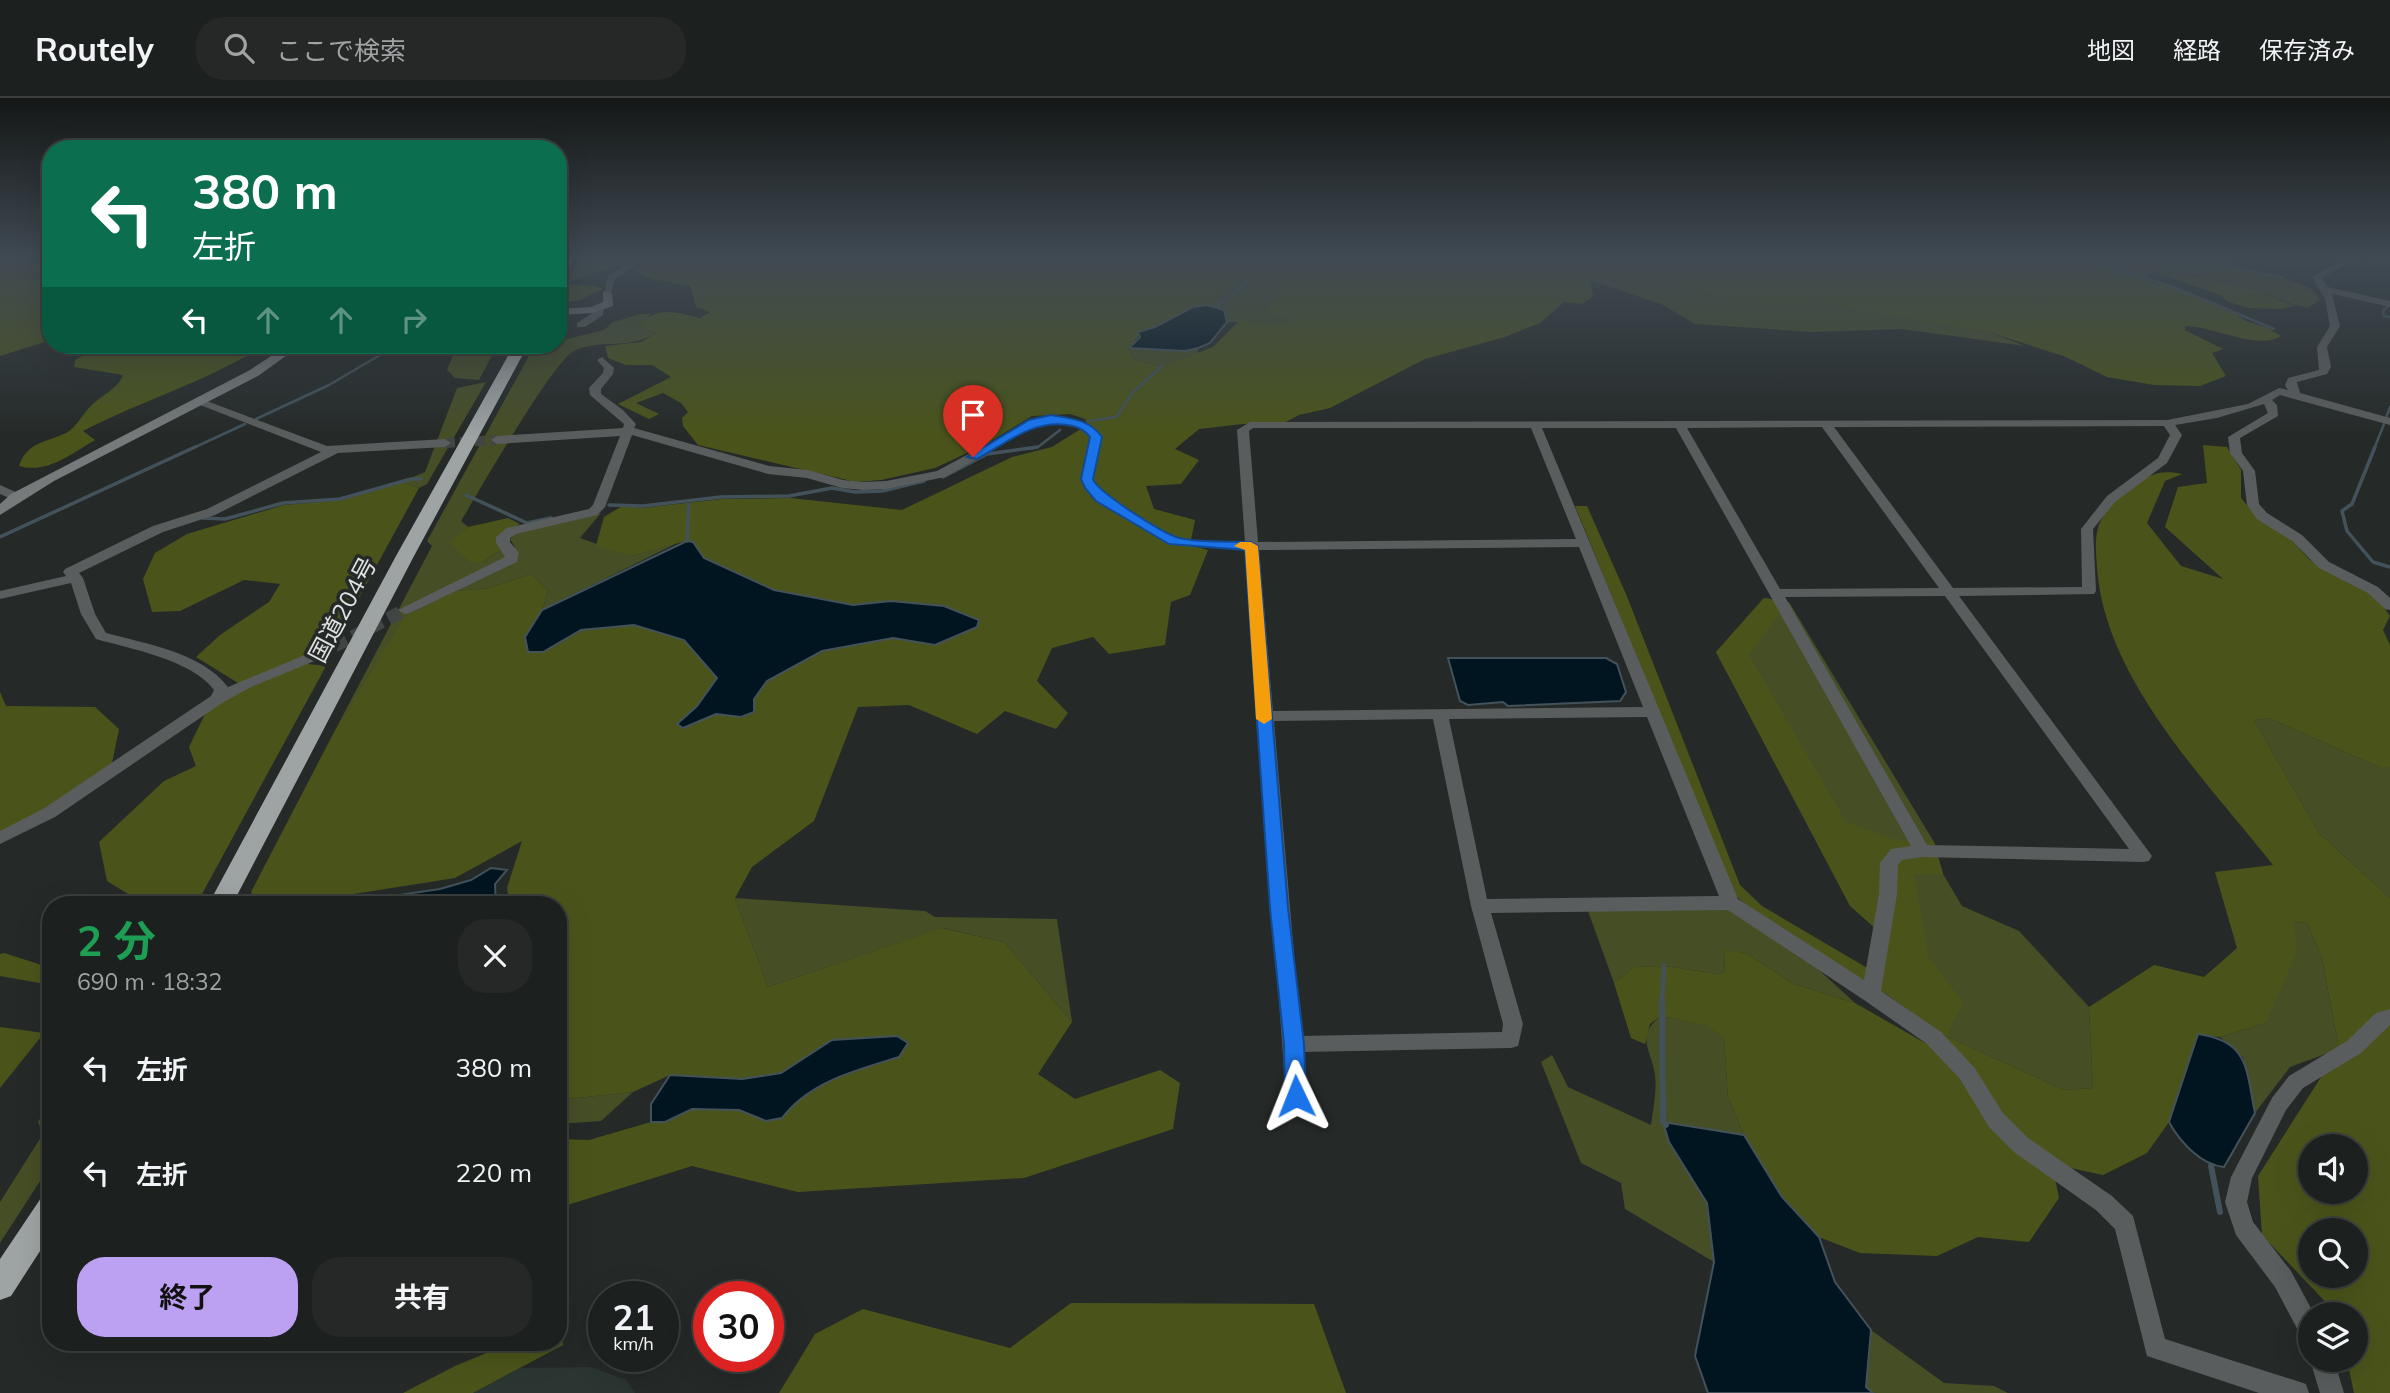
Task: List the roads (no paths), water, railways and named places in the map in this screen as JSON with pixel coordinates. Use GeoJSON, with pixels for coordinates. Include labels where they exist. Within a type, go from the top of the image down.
{"type":"FeatureCollection","features":[{"type":"Feature","properties":{"kind":"highway","name":"国道204号"},"geometry":{"type":"LineString","coordinates":[[225,896],[516,354]]}},
{"type":"Feature","properties":{"kind":"highway"},"geometry":{"type":"LineString","coordinates":[[0,1285],[42,1222]]}},
{"type":"Feature","properties":{"kind":"street"},"geometry":{"type":"LineString","coordinates":[[581,325],[594,316]]}},
{"type":"Feature","properties":{"kind":"street"},"geometry":{"type":"LineString","coordinates":[[2294,394],[2292,380],[2323,372],[2326,367],[2322,347],[2335,326],[2333,316]]}},
{"type":"Feature","properties":{"kind":"street"},"geometry":{"type":"LineString","coordinates":[[0,511],[16,497],[273,362],[283,354]]}},
{"type":"Feature","properties":{"kind":"street"},"geometry":{"type":"LineString","coordinates":[[405,610],[512,559],[512,553],[503,543],[503,537],[512,531],[593,512],[599,507],[630,424],[596,395],[595,388],[608,374],[608,368],[602,360]]}},
{"type":"Feature","properties":{"kind":"street"},"geometry":{"type":"LineString","coordinates":[[1296,1096],[1294,1044],[1279,908],[1243,430],[1250,425],[2167,423],[2217,415],[2266,400],[2279,391],[2390,422]]}},
{"type":"Feature","properties":{"kind":"street"},"geometry":{"type":"LineString","coordinates":[[2266,400],[2274,414],[2270,419],[2249,426],[2234,437],[2236,453],[2249,471],[2253,505],[2262,516],[2297,538],[2324,565],[2373,590],[2390,606]]}},
{"type":"Feature","properties":{"kind":"street"},"geometry":{"type":"LineString","coordinates":[[199,401],[333,451]]}},
{"type":"Feature","properties":{"kind":"street"},"geometry":{"type":"LineString","coordinates":[[497,440],[626,430],[768,470],[808,474],[842,484],[863,486],[886,485],[941,474],[1033,422],[1066,420],[1090,429],[1096,437],[1087,479],[1089,486],[1101,498],[1174,542],[1251,546],[1584,543]]}},
{"type":"Feature","properties":{"kind":"street"},"geometry":{"type":"LineString","coordinates":[[1679,423],[1922,851]]}},
{"type":"Feature","properties":{"kind":"street"},"geometry":{"type":"LineString","coordinates":[[1825,423],[2143,856],[1942,854],[1922,851],[1897,854],[1889,863],[1888,894],[1871,994]]}},
{"type":"Feature","properties":{"kind":"street"},"geometry":{"type":"LineString","coordinates":[[1776,593],[2089,591],[2087,529],[2111,499],[2163,460],[2176,435],[2167,423]]}},
{"type":"Feature","properties":{"kind":"street"},"geometry":{"type":"LineString","coordinates":[[1535,424],[1731,903]]}},
{"type":"Feature","properties":{"kind":"street"},"geometry":{"type":"LineString","coordinates":[[0,595],[74,575],[159,529],[211,512],[333,451],[445,443]]}},
{"type":"Feature","properties":{"kind":"street"},"geometry":{"type":"LineString","coordinates":[[0,489],[16,497]]}},
{"type":"Feature","properties":{"kind":"street"},"geometry":{"type":"LineString","coordinates":[[74,575],[88,614],[102,636],[181,662],[210,675],[222,690],[217,699]]}},
{"type":"Feature","properties":{"kind":"street"},"geometry":{"type":"LineString","coordinates":[[0,838],[60,806],[217,699],[317,655]]}},
{"type":"Feature","properties":{"kind":"street"},"geometry":{"type":"LineString","coordinates":[[1264,716],[1652,712]]}},
{"type":"Feature","properties":{"kind":"street"},"geometry":{"type":"LineString","coordinates":[[1294,1044],[1511,1040],[1513,1024],[1480,906],[1440,715]]}},
{"type":"Feature","properties":{"kind":"street"},"geometry":{"type":"LineString","coordinates":[[1480,906],[1731,903],[1934,1038],[1967,1073],[1996,1120],[2021,1144],[2104,1203],[2125,1223],[2155,1348],[2297,1393]]}},
{"type":"Feature","properties":{"kind":"street"},"geometry":{"type":"LineString","coordinates":[[2298,1307],[2283,1279],[2244,1228],[2236,1202],[2242,1177],[2279,1104],[2296,1082],[2354,1047],[2383,1019],[2390,1017]]}},
{"type":"Feature","properties":{"kind":"street"},"geometry":{"type":"LineString","coordinates":[[2326,1372],[2332,1393]]}},
{"type":"Feature","properties":{"kind":"water"},"geometry":{"type":"Polygon","coordinates":[[[1175,316],[1226,316],[1227,322],[1210,343],[1198,348],[1185,351],[1129,348],[1140,337],[1138,332],[1175,316]]]}},
{"type":"Feature","properties":{"kind":"water"},"geometry":{"type":"Polygon","coordinates":[[[687,541],[693,542],[704,558],[774,590],[853,605],[891,601],[944,606],[979,620],[977,627],[935,645],[893,638],[822,651],[767,681],[754,699],[754,712],[741,717],[716,714],[683,728],[677,724],[697,706],[717,678],[684,640],[634,625],[581,630],[543,652],[528,652],[525,637],[542,610],[687,541]]]}},
{"type":"Feature","properties":{"kind":"water"},"geometry":{"type":"Polygon","coordinates":[[[1448,658],[1606,658],[1617,664],[1626,692],[1620,701],[1468,705],[1460,701],[1448,658]]]}},
{"type":"Feature","properties":{"kind":"water"},"geometry":{"type":"Polygon","coordinates":[[[491,868],[507,870],[495,884],[496,896],[392,896],[440,889],[471,880],[491,868]]]}},
{"type":"Feature","properties":{"kind":"water"},"geometry":{"type":"Polygon","coordinates":[[[2198,1034],[2228,1043],[2237,1051],[2243,1060],[2250,1084],[2255,1113],[2224,1167],[2199,1157],[2179,1137],[2169,1122],[2198,1034]]]}},
{"type":"Feature","properties":{"kind":"water"},"geometry":{"type":"Polygon","coordinates":[[[897,1036],[908,1043],[899,1057],[835,1078],[806,1095],[782,1118],[766,1121],[739,1110],[692,1109],[665,1122],[651,1122],[651,1104],[670,1075],[742,1079],[781,1073],[832,1040],[897,1036]]]}},
{"type":"Feature","properties":{"kind":"water"},"geometry":{"type":"Polygon","coordinates":[[[1663,1122],[1744,1135],[1782,1197],[1819,1237],[1835,1282],[1871,1330],[1866,1387],[1873,1393],[1708,1393],[1695,1356],[1714,1262],[1707,1203],[1669,1142],[1663,1122]]]}},
{"type":"Feature","properties":{"kind":"waterway"},"geometry":{"type":"LineString","coordinates":[[2244,316],[2274,329]]}},
{"type":"Feature","properties":{"kind":"waterway"},"geometry":{"type":"LineString","coordinates":[[256,419],[329,385],[382,354]]}},
{"type":"Feature","properties":{"kind":"waterway"},"geometry":{"type":"LineString","coordinates":[[1088,421],[1116,417],[1133,392],[1163,365]]}},
{"type":"Feature","properties":{"kind":"waterway"},"geometry":{"type":"LineString","coordinates":[[2386,418],[2390,407]]}},
{"type":"Feature","properties":{"kind":"waterway"},"geometry":{"type":"LineString","coordinates":[[191,449],[245,424]]}},
{"type":"Feature","properties":{"kind":"waterway"},"geometry":{"type":"LineString","coordinates":[[2374,449],[2384,424]]}},
{"type":"Feature","properties":{"kind":"waterway"},"geometry":{"type":"LineString","coordinates":[[1029,449],[1038,447],[1060,430]]}},
{"type":"Feature","properties":{"kind":"waterway"},"geometry":{"type":"LineString","coordinates":[[0,537],[195,447]]}},
{"type":"Feature","properties":{"kind":"waterway"},"geometry":{"type":"LineString","coordinates":[[943,477],[987,454],[1037,447]]}},
{"type":"Feature","properties":{"kind":"waterway"},"geometry":{"type":"LineString","coordinates":[[2375,447],[2352,504],[2342,511],[2347,531],[2373,562],[2390,567]]}},
{"type":"Feature","properties":{"kind":"waterway"},"geometry":{"type":"LineString","coordinates":[[203,518],[225,519],[283,503],[340,499],[411,479],[421,479]]}},
{"type":"Feature","properties":{"kind":"waterway"},"geometry":{"type":"LineString","coordinates":[[609,505],[643,506],[721,497],[789,496],[832,488],[855,492],[882,491],[924,481]]}},
{"type":"Feature","properties":{"kind":"waterway"},"geometry":{"type":"LineString","coordinates":[[466,495],[527,523],[551,518]]}},
{"type":"Feature","properties":{"kind":"waterway"},"geometry":{"type":"LineString","coordinates":[[687,541],[689,501]]}},
{"type":"Feature","properties":{"kind":"waterway"},"geometry":{"type":"LineString","coordinates":[[1662,1002],[1664,966]]}},
{"type":"Feature","properties":{"kind":"waterway"},"geometry":{"type":"LineString","coordinates":[[1662,1002],[1663,1122],[1666,1125]]}},
{"type":"Feature","properties":{"kind":"waterway"},"geometry":{"type":"LineString","coordinates":[[2211,1166],[2220,1212]]}},
{"type":"Feature","properties":{"kind":"tunnel"},"geometry":{"type":"LineString","coordinates":[[445,443],[497,440]]}},
{"type":"Feature","properties":{"kind":"tunnel"},"geometry":{"type":"LineString","coordinates":[[317,655],[405,610]]}}]}
